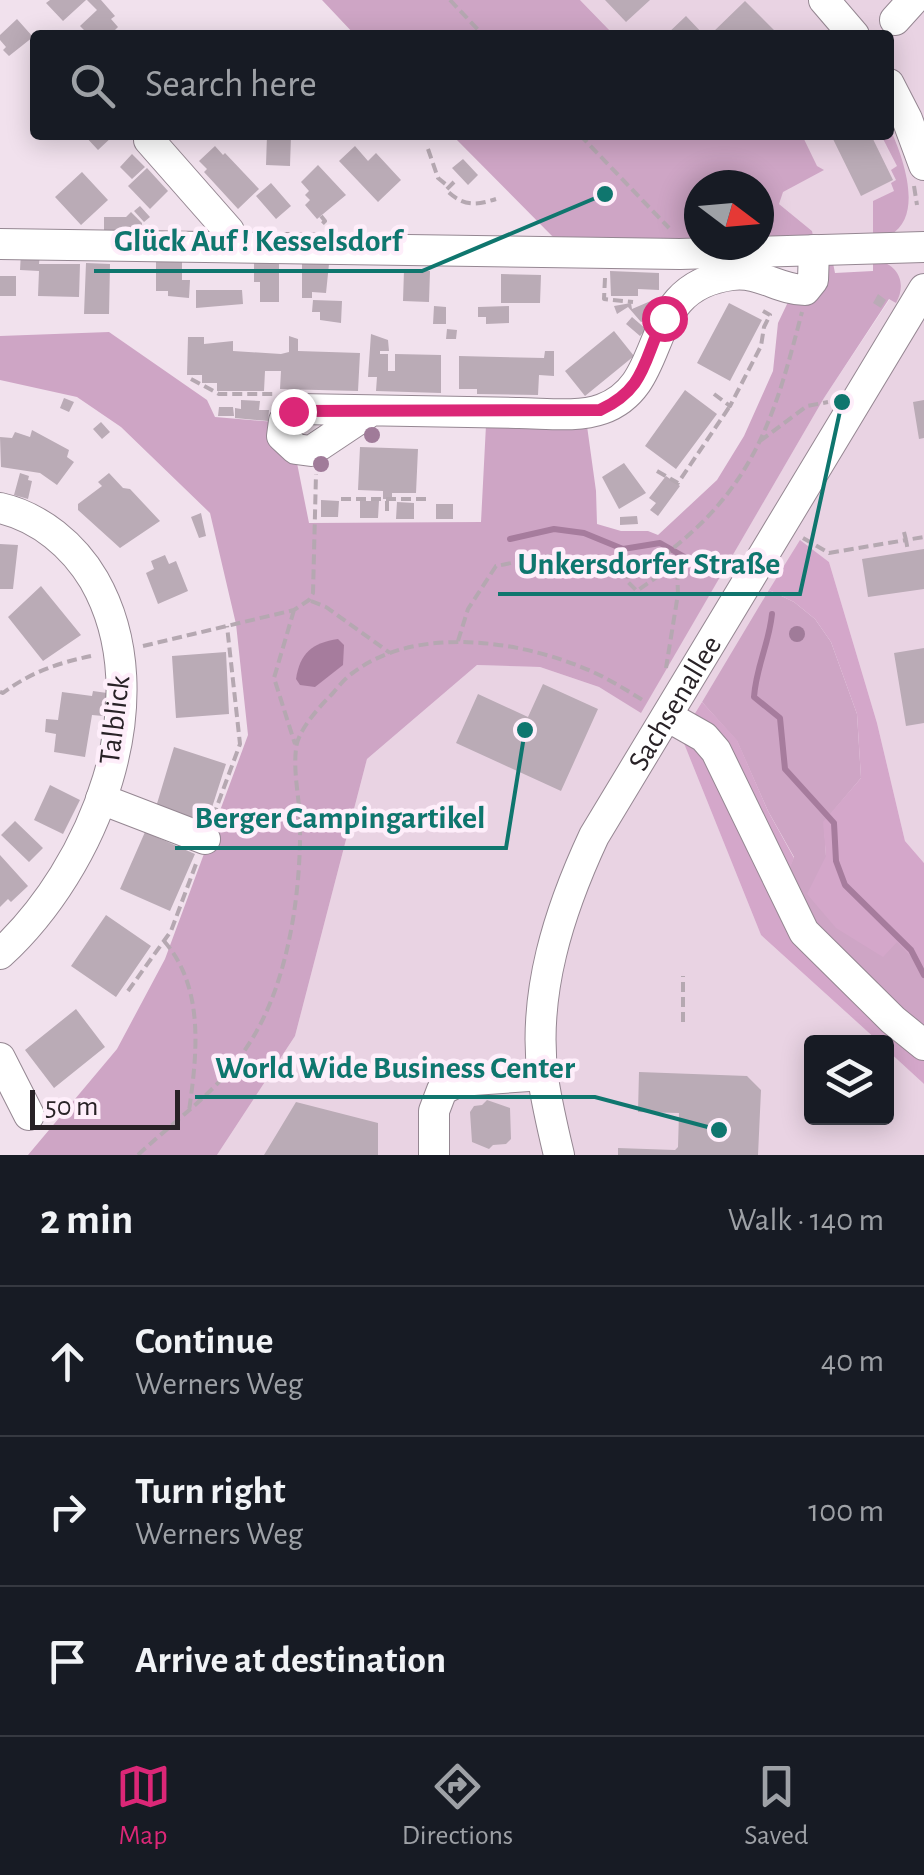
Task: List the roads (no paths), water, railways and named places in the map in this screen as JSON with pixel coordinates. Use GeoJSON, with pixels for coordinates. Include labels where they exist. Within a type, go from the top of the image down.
{"type":"FeatureCollection","features":[{"type":"Feature","properties":{"kind":"street"},"geometry":{"type":"LineString","coordinates":[[894,93],[924,165]]}},
{"type":"Feature","properties":{"kind":"street"},"geometry":{"type":"LineString","coordinates":[[149,140],[229,231],[229,246]]}},
{"type":"Feature","properties":{"kind":"street"},"geometry":{"type":"LineString","coordinates":[[0,244],[606,253],[924,247]]}},
{"type":"Feature","properties":{"kind":"street"},"geometry":{"type":"LineString","coordinates":[[371,411],[317,448],[305,452],[284,441],[282,428],[293,411],[600,410],[627,394],[638,382],[664,318],[686,294],[718,277],[736,274],[805,290],[813,280],[814,250]]}},
{"type":"Feature","properties":{"kind":"street","name":"Sachsenallee"},"geometry":{"type":"LineString","coordinates":[[559,1155],[543,1075],[542,1019],[551,948],[574,879],[594,836],[924,289]]}},
{"type":"Feature","properties":{"kind":"street","name":"Talblick"},"geometry":{"type":"LineString","coordinates":[[0,508],[17,512],[80,556],[106,601],[115,626],[122,670],[116,736],[102,798],[60,885],[0,954]]}},
{"type":"Feature","properties":{"kind":"street"},"geometry":{"type":"LineString","coordinates":[[667,716],[704,737],[716,751],[804,932],[893,1020],[924,1045]]}},
{"type":"Feature","properties":{"kind":"street"},"geometry":{"type":"LineString","coordinates":[[102,798],[205,839]]}},
{"type":"Feature","properties":{"kind":"street"},"geometry":{"type":"LineString","coordinates":[[0,1058],[29,1114]]}},
{"type":"Feature","properties":{"kind":"street"},"geometry":{"type":"LineString","coordinates":[[434,1155],[434,1111],[442,1090],[459,1081],[543,1075]]}},
{"type":"Feature","properties":{"kind":"waterway"},"geometry":{"type":"LineString","coordinates":[[510,539],[554,529],[584,533],[623,549],[660,543],[711,572]]}},
{"type":"Feature","properties":{"kind":"waterway"},"geometry":{"type":"LineString","coordinates":[[772,614],[754,697],[780,718],[785,769],[834,823],[836,861],[845,885],[911,950],[924,975]]}},
{"type":"Feature","properties":{"kind":"place","name":"Glück Auf ! Kesselsdorf"},"geometry":{"type":"Point","coordinates":[605,194]}},
{"type":"Feature","properties":{"kind":"place","name":"Unkersdorfer Straße"},"geometry":{"type":"Point","coordinates":[842,402]}},
{"type":"Feature","properties":{"kind":"place","name":"Berger Campingartikel"},"geometry":{"type":"Point","coordinates":[525,730]}},
{"type":"Feature","properties":{"kind":"place","name":"World Wide Business Center"},"geometry":{"type":"Point","coordinates":[719,1130]}}]}
